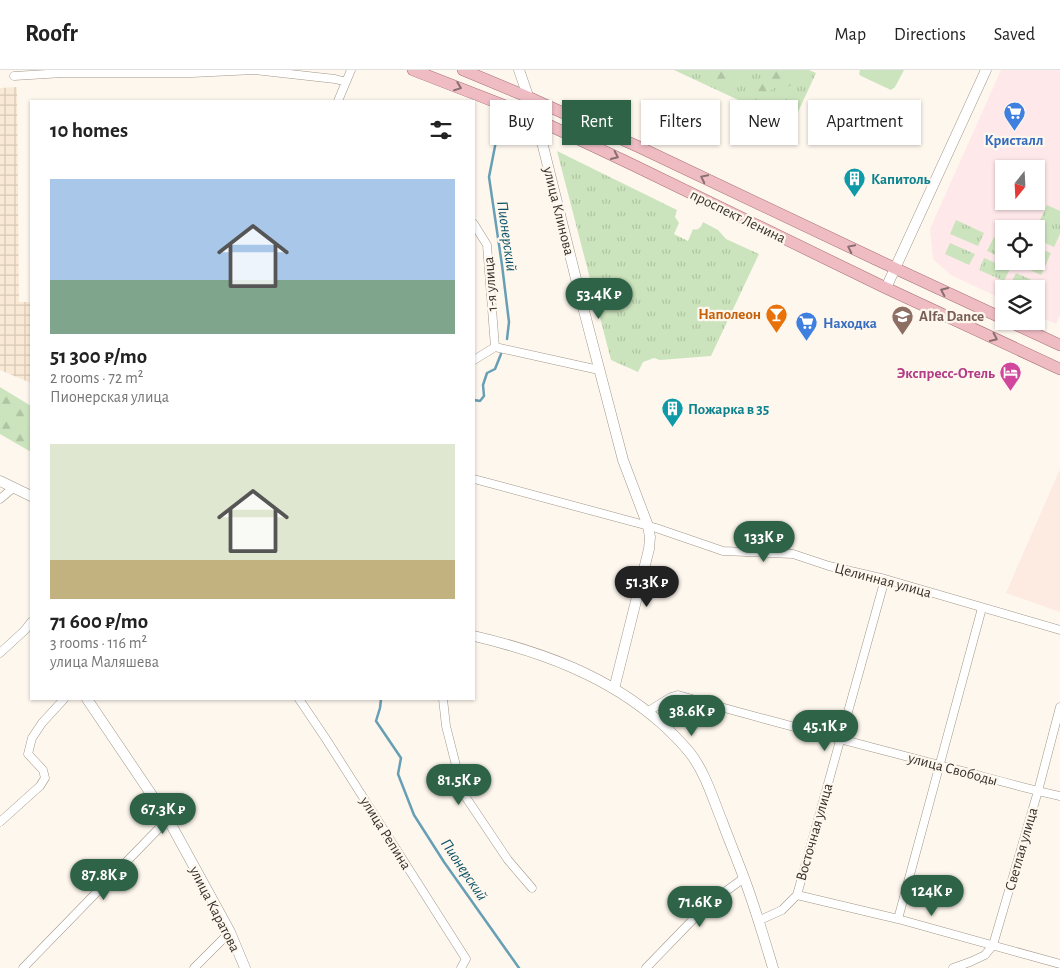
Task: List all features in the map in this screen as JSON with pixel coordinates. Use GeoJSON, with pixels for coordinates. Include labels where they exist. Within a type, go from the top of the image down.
{"type":"FeatureCollection","features":[{"type":"Feature","properties":{"kind":"main road","name":"проспект Ленина"},"geometry":{"type":"LineString","coordinates":[[413,70],[490,100]]}},
{"type":"Feature","properties":{"kind":"main road","name":"проспект Ленина"},"geometry":{"type":"LineString","coordinates":[[463,70],[639,147],[995,315]]}},
{"type":"Feature","properties":{"kind":"main road","name":"проспект Ленина"},"geometry":{"type":"LineString","coordinates":[[552,127],[886,288],[1060,369]]}},
{"type":"Feature","properties":{"kind":"main road"},"geometry":{"type":"LineString","coordinates":[[1028,330],[1060,345]]}},
{"type":"Feature","properties":{"kind":"street"},"geometry":{"type":"LineString","coordinates":[[14,76],[63,73],[192,73],[254,70],[335,79],[346,82]]}},
{"type":"Feature","properties":{"kind":"street"},"geometry":{"type":"LineString","coordinates":[[341,100],[351,70]]}},
{"type":"Feature","properties":{"kind":"street","name":"улица Клинова"},"geometry":{"type":"LineString","coordinates":[[519,70],[529,100]]}},
{"type":"Feature","properties":{"kind":"street"},"geometry":{"type":"LineString","coordinates":[[886,288],[986,70]]}},
{"type":"Feature","properties":{"kind":"street","name":"улица Клинова"},"geometry":{"type":"LineString","coordinates":[[543,145],[623,460],[648,526],[650,537],[649,549],[614,689]]}},
{"type":"Feature","properties":{"kind":"street","name":"1-я улица"},"geometry":{"type":"LineString","coordinates":[[475,226],[487,245],[495,347]]}},
{"type":"Feature","properties":{"kind":"street"},"geometry":{"type":"LineString","coordinates":[[475,360],[495,347],[599,370]]}},
{"type":"Feature","properties":{"kind":"street","name":"Целинная улица"},"geometry":{"type":"LineString","coordinates":[[475,479],[648,526],[723,551],[793,554],[829,566],[884,579],[1060,630]]}},
{"type":"Feature","properties":{"kind":"street"},"geometry":{"type":"LineString","coordinates":[[0,481],[30,496]]}},
{"type":"Feature","properties":{"kind":"street"},"geometry":{"type":"LineString","coordinates":[[0,499],[13,488]]}},
{"type":"Feature","properties":{"kind":"street","name":"Восточная улица"},"geometry":{"type":"LineString","coordinates":[[758,921],[782,910],[796,895],[884,579]]}},
{"type":"Feature","properties":{"kind":"street"},"geometry":{"type":"LineString","coordinates":[[898,919],[982,608]]}},
{"type":"Feature","properties":{"kind":"street"},"geometry":{"type":"LineString","coordinates":[[0,652],[30,623]]}},
{"type":"Feature","properties":{"kind":"street"},"geometry":{"type":"LineString","coordinates":[[475,636],[558,661],[587,674],[614,689],[647,712],[673,734],[691,754],[708,785],[744,878],[773,968]]}},
{"type":"Feature","properties":{"kind":"street","name":"улица Свободы"},"geometry":{"type":"LineString","coordinates":[[647,712],[671,697],[678,695],[840,740],[1060,796]]}},
{"type":"Feature","properties":{"kind":"street"},"geometry":{"type":"LineString","coordinates":[[0,822],[40,786],[45,778],[43,770],[28,754],[32,738],[42,723],[63,700]]}},
{"type":"Feature","properties":{"kind":"street","name":"улица Каратова"},"geometry":{"type":"LineString","coordinates":[[88,700],[168,819],[230,932],[245,968]]}},
{"type":"Feature","properties":{"kind":"street","name":"улица Репина"},"geometry":{"type":"LineString","coordinates":[[300,700],[466,959],[461,968]]}},
{"type":"Feature","properties":{"kind":"street"},"geometry":{"type":"LineString","coordinates":[[443,700],[446,726],[463,793],[508,860],[532,888]]}},
{"type":"Feature","properties":{"kind":"street","name":"Светлая улица"},"geometry":{"type":"LineString","coordinates":[[993,945],[1038,791],[1060,707]]}},
{"type":"Feature","properties":{"kind":"street"},"geometry":{"type":"LineString","coordinates":[[23,968],[168,819]]}},
{"type":"Feature","properties":{"kind":"street"},"geometry":{"type":"LineString","coordinates":[[646,968],[707,905],[744,878]]}},
{"type":"Feature","properties":{"kind":"street"},"geometry":{"type":"LineString","coordinates":[[796,895],[898,919],[1060,964]]}},
{"type":"Feature","properties":{"kind":"street"},"geometry":{"type":"LineString","coordinates":[[194,968],[230,932]]}},
{"type":"Feature","properties":{"kind":"street"},"geometry":{"type":"LineString","coordinates":[[953,968],[984,955],[993,945]]}},
{"type":"Feature","properties":{"kind":"shaded area"},"geometry":{"type":"Polygon","coordinates":[[[1001,70],[1060,70],[1060,315],[1056,324],[1045,319],[1045,280],[995,280],[995,296],[951,275],[933,259],[930,229],[1001,70]]]}},
{"type":"Feature","properties":{"kind":"shaded area"},"geometry":{"type":"Polygon","coordinates":[[[17,87],[19,302],[30,302],[30,383],[0,370],[0,88],[17,87]]]}},
{"type":"Feature","properties":{"kind":"shaded area"},"geometry":{"type":"Polygon","coordinates":[[[1060,469],[1060,612],[1006,593],[1060,469]]]}},
{"type":"Feature","properties":{"kind":"green space"},"geometry":{"type":"Polygon","coordinates":[[[674,70],[809,70],[816,73],[798,112],[798,100],[738,100],[674,70]]]}},
{"type":"Feature","properties":{"kind":"green space"},"geometry":{"type":"Polygon","coordinates":[[[707,70],[741,70],[739,79],[734,85],[719,80],[707,70]]]}},
{"type":"Feature","properties":{"kind":"green space"},"geometry":{"type":"Polygon","coordinates":[[[760,70],[792,70],[795,77],[793,84],[788,87],[776,87],[761,96],[745,92],[748,82],[759,79],[761,76],[760,70]]]}},
{"type":"Feature","properties":{"kind":"green space"},"geometry":{"type":"Polygon","coordinates":[[[860,70],[904,70],[895,87],[891,90],[861,76],[859,74],[860,70]]]}},
{"type":"Feature","properties":{"kind":"green space"},"geometry":{"type":"Polygon","coordinates":[[[557,151],[677,210],[675,217],[679,223],[674,234],[688,241],[693,229],[699,228],[703,222],[718,230],[726,239],[759,254],[711,356],[660,360],[654,358],[643,362],[638,372],[611,360],[557,151]]]}},
{"type":"Feature","properties":{"kind":"green space"},"geometry":{"type":"Polygon","coordinates":[[[1047,205],[1060,211],[1060,234],[1054,247],[1045,243],[1045,220],[1040,220],[1047,205]]]}},
{"type":"Feature","properties":{"kind":"green space"},"geometry":{"type":"Polygon","coordinates":[[[956,220],[984,233],[978,246],[950,234],[956,220]]]}},
{"type":"Feature","properties":{"kind":"green space"},"geometry":{"type":"Polygon","coordinates":[[[994,237],[995,237],[995,255],[987,251],[994,237]]]}},
{"type":"Feature","properties":{"kind":"green space"},"geometry":{"type":"Polygon","coordinates":[[[950,243],[975,254],[969,265],[945,254],[950,243]]]}},
{"type":"Feature","properties":{"kind":"green space"},"geometry":{"type":"Polygon","coordinates":[[[1045,251],[1051,253],[1045,266],[1045,251]]]}},
{"type":"Feature","properties":{"kind":"green space"},"geometry":{"type":"Polygon","coordinates":[[[984,258],[995,263],[995,270],[1010,270],[1004,280],[1002,280],[979,270],[984,258]]]}},
{"type":"Feature","properties":{"kind":"green space"},"geometry":{"type":"Polygon","coordinates":[[[1030,270],[1043,270],[1041,275],[1030,270]]]}},
{"type":"Feature","properties":{"kind":"green space"},"geometry":{"type":"Polygon","coordinates":[[[1016,273],[1032,280],[1012,280],[1016,273]]]}},
{"type":"Feature","properties":{"kind":"green space"},"geometry":{"type":"Polygon","coordinates":[[[0,387],[30,405],[30,451],[0,434],[0,387]]]}},
{"type":"Feature","properties":{"kind":"waterway","name":"Пионерский"},"geometry":{"type":"LineString","coordinates":[[495,145],[489,177],[509,322],[507,339]]}},
{"type":"Feature","properties":{"kind":"waterway","name":"Пионерский"},"geometry":{"type":"LineString","coordinates":[[475,400],[480,401],[484,396],[483,385],[487,373],[495,369],[501,354]]}},
{"type":"Feature","properties":{"kind":"waterway","name":"Пионерский"},"geometry":{"type":"LineString","coordinates":[[381,700],[376,721],[401,758],[398,774],[414,815],[444,862],[519,968]]}},
{"type":"Feature","properties":{"kind":"place","name":"Кристалл"},"geometry":{"type":"Point","coordinates":[1014,131]}},
{"type":"Feature","properties":{"kind":"place","name":"Капитоль"},"geometry":{"type":"Point","coordinates":[855,198]}},
{"type":"Feature","properties":{"kind":"place","name":"Наполеон"},"geometry":{"type":"Point","coordinates":[777,333]}},
{"type":"Feature","properties":{"kind":"place","name":"Alfa Dance"},"geometry":{"type":"Point","coordinates":[903,335]}},
{"type":"Feature","properties":{"kind":"place","name":"Находка"},"geometry":{"type":"Point","coordinates":[807,342]}},
{"type":"Feature","properties":{"kind":"place","name":"Экспресс-Отель"},"geometry":{"type":"Point","coordinates":[1011,392]}},
{"type":"Feature","properties":{"kind":"place","name":"Пожарка в 35"},"geometry":{"type":"Point","coordinates":[672,428]}}]}
